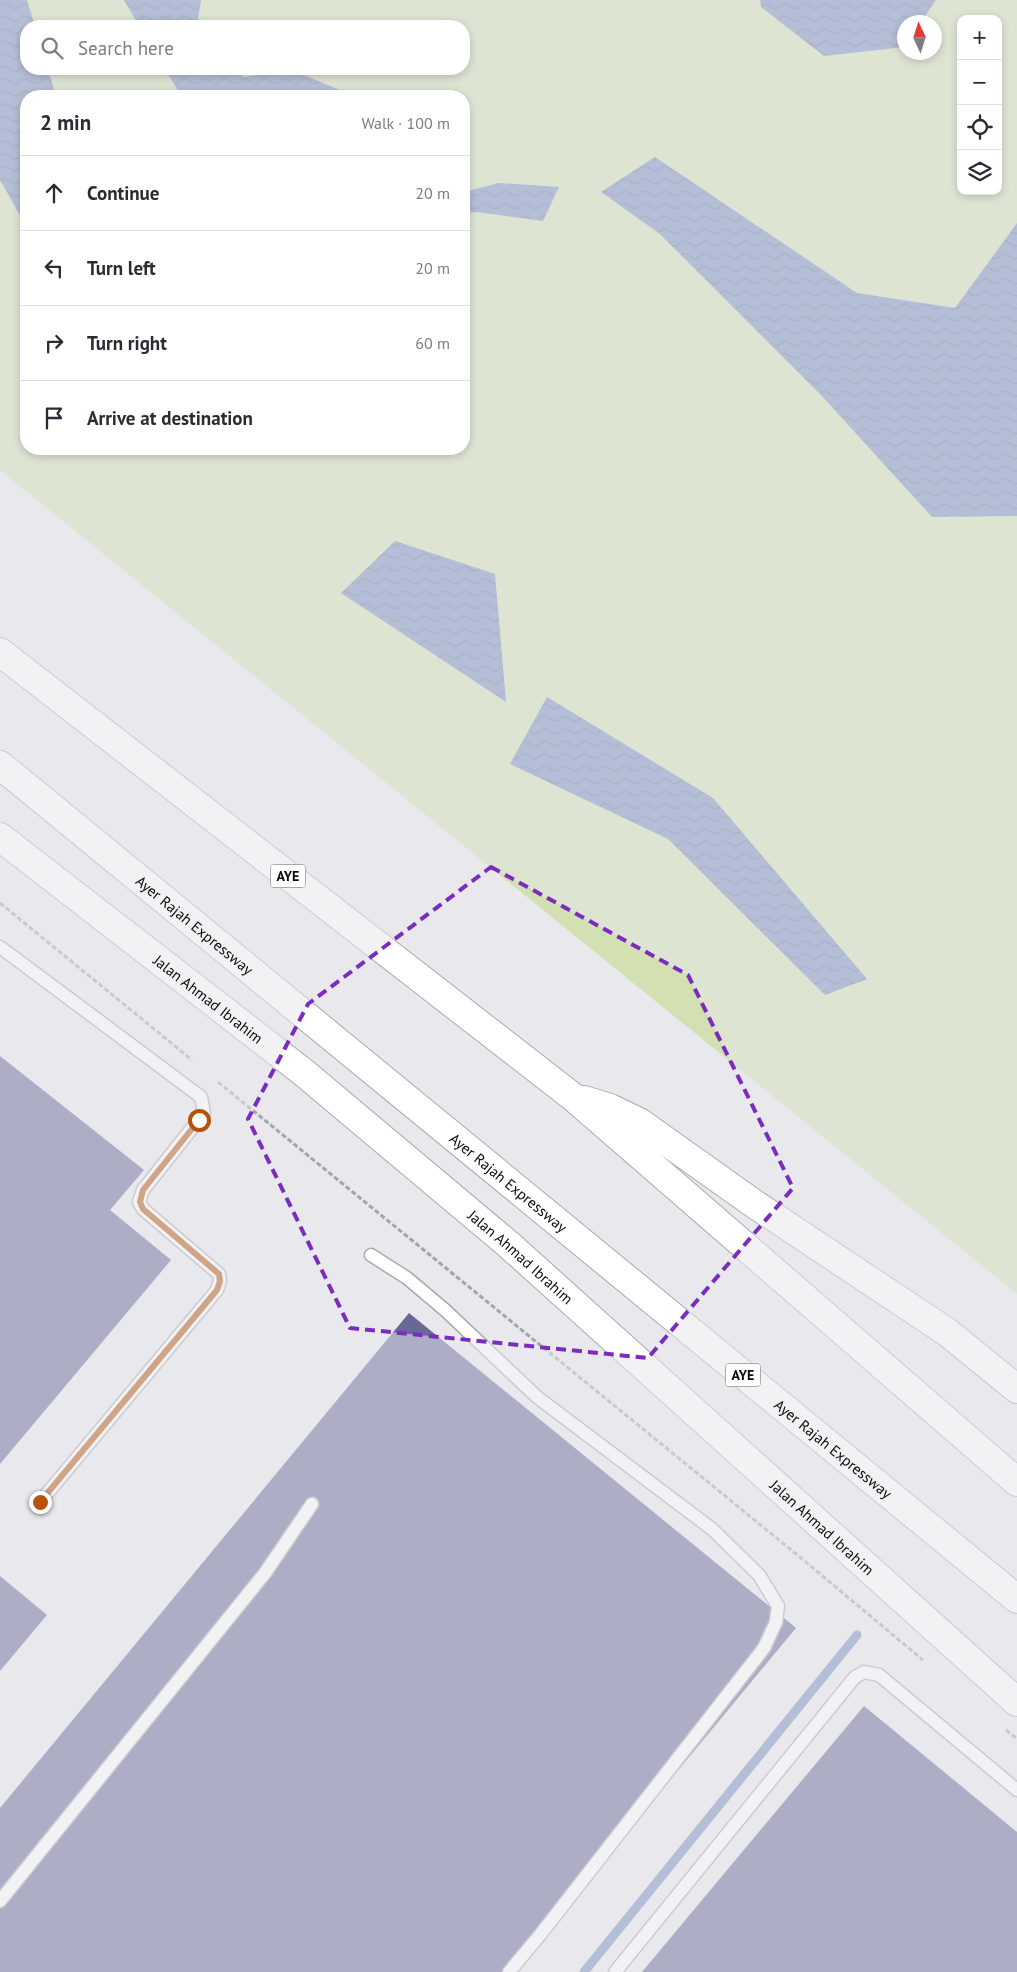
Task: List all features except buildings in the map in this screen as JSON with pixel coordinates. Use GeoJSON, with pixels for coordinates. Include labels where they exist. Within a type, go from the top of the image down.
{"type":"FeatureCollection","features":[{"type":"Feature","properties":{"kind":"main road","name":"AYE"},"geometry":{"type":"LineString","coordinates":[[0,652],[573,1097],[1017,1482]]}},
{"type":"Feature","properties":{"kind":"main road","name":"Ayer Rajah Expressway"},"geometry":{"type":"LineString","coordinates":[[0,765],[1017,1599]]}},
{"type":"Feature","properties":{"kind":"main road","name":"Jalan Ahmad Ibrahim"},"geometry":{"type":"LineString","coordinates":[[0,837],[303,1072],[508,1244],[1017,1702]]}},
{"type":"Feature","properties":{"kind":"main road"},"geometry":{"type":"LineString","coordinates":[[573,1097],[610,1108],[639,1122],[753,1203],[947,1332],[1017,1389]]}},
{"type":"Feature","properties":{"kind":"main road"},"geometry":{"type":"LineString","coordinates":[[985,1574],[1017,1604]]}},
{"type":"Feature","properties":{"kind":"lane"},"geometry":{"type":"LineString","coordinates":[[0,947],[201,1097],[204,1113],[143,1190],[140,1202],[143,1209],[219,1274],[220,1281],[217,1290],[40,1502]]}},
{"type":"Feature","properties":{"kind":"lane"},"geometry":{"type":"LineString","coordinates":[[371,1256],[407,1278],[538,1397],[712,1529],[759,1575],[778,1606],[776,1622],[764,1648],[509,1972]]}},
{"type":"Feature","properties":{"kind":"lane"},"geometry":{"type":"LineString","coordinates":[[0,1901],[265,1573],[312,1504]]}},
{"type":"Feature","properties":{"kind":"lane"},"geometry":{"type":"LineString","coordinates":[[615,1972],[855,1677],[864,1672],[879,1675],[1017,1790]]}},
{"type":"Feature","properties":{"kind":"path"},"geometry":{"type":"LineString","coordinates":[[0,903],[192,1060]]}},
{"type":"Feature","properties":{"kind":"path"},"geometry":{"type":"LineString","coordinates":[[216,1079],[793,1551],[928,1664]]}},
{"type":"Feature","properties":{"kind":"path"},"geometry":{"type":"LineString","coordinates":[[1002,1726],[1017,1739]]}},
{"type":"Feature","properties":{"kind":"highlighted area"},"geometry":{"type":"Polygon","coordinates":[[[491,867],[688,975],[793,1188],[648,1358],[350,1328],[248,1119],[308,1004],[491,867]]]}},
{"type":"Feature","properties":{"kind":"green space"},"geometry":{"type":"Polygon","coordinates":[[[0,0],[1017,0],[1017,1294],[0,470],[0,0]]]}},
{"type":"Feature","properties":{"kind":"water"},"geometry":{"type":"Polygon","coordinates":[[[0,0],[27,0],[33,20],[20,20],[20,75],[50,75],[54,90],[20,90],[20,215],[0,180],[0,0]]]}},
{"type":"Feature","properties":{"kind":"water"},"geometry":{"type":"Polygon","coordinates":[[[124,0],[201,0],[198,20],[136,20],[124,0]]]}},
{"type":"Feature","properties":{"kind":"water"},"geometry":{"type":"Polygon","coordinates":[[[760,0],[936,0],[926,15],[897,15],[897,48],[824,56],[761,7],[760,0]]]}},
{"type":"Feature","properties":{"kind":"water"},"geometry":{"type":"Polygon","coordinates":[[[169,75],[240,75],[244,77],[256,75],[304,75],[340,90],[177,90],[169,75]]]}},
{"type":"Feature","properties":{"kind":"water"},"geometry":{"type":"Polygon","coordinates":[[[655,157],[857,293],[955,308],[1017,223],[1017,516],[932,517],[821,395],[660,234],[601,192],[655,157]]]}},
{"type":"Feature","properties":{"kind":"water"},"geometry":{"type":"Polygon","coordinates":[[[499,183],[559,187],[543,221],[470,212],[470,190],[499,183]]]}},
{"type":"Feature","properties":{"kind":"water"},"geometry":{"type":"Polygon","coordinates":[[[395,541],[495,574],[506,702],[341,593],[395,541]]]}},
{"type":"Feature","properties":{"kind":"water"},"geometry":{"type":"Polygon","coordinates":[[[547,697],[713,798],[867,979],[825,995],[668,839],[510,764],[547,697]]]}},
{"type":"Feature","properties":{"kind":"waterway"},"geometry":{"type":"LineString","coordinates":[[584,1972],[857,1635]]}},
{"type":"Feature","properties":{"kind":"route"},"geometry":{"type":"LineString","coordinates":[[40,1502],[217,1290],[220,1281],[219,1274],[143,1209],[140,1202],[143,1190],[199,1120]]}}]}
